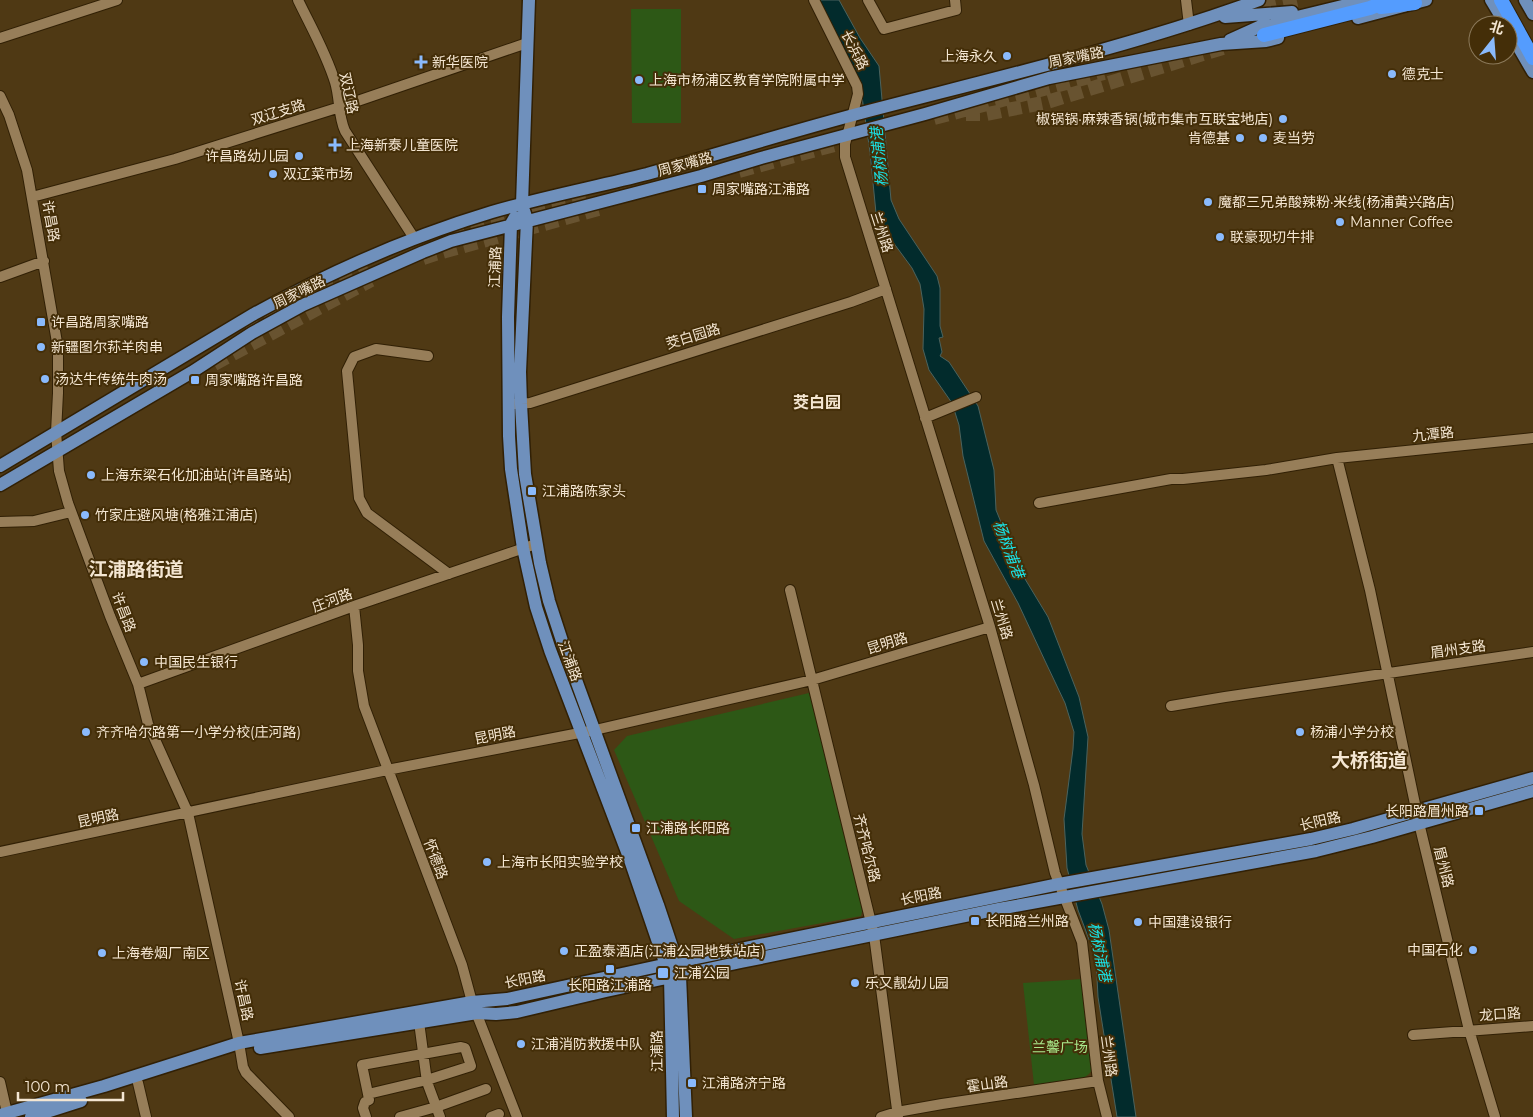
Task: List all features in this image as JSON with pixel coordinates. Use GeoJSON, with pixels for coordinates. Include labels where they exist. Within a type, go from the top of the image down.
{"type":"FeatureCollection","features":[{"type":"Feature","properties":{"kind":"highway"},"geometry":{"type":"LineString","coordinates":[[1264,35],[1369,4],[1390,0]]}},
{"type":"Feature","properties":{"kind":"highway"},"geometry":{"type":"LineString","coordinates":[[1501,0],[1533,58]]}},
{"type":"Feature","properties":{"kind":"highway"},"geometry":{"type":"LineString","coordinates":[[1512,0],[1533,38]]}},
{"type":"Feature","properties":{"kind":"highway"},"geometry":{"type":"LineString","coordinates":[[1369,4],[1421,2]]}},
{"type":"Feature","properties":{"kind":"main road","name":"江浦路"},"geometry":{"type":"LineString","coordinates":[[529,0],[522,204],[526,220],[520,372],[514,404],[536,544],[549,601],[601,751],[658,905],[672,963],[675,976],[686,1117]]}},
{"type":"Feature","properties":{"kind":"main road","name":"周家嘴路"},"geometry":{"type":"LineString","coordinates":[[0,466],[292,292],[351,264],[414,238],[522,204],[636,176],[858,114],[1047,65],[1209,18],[1259,0]]}},
{"type":"Feature","properties":{"kind":"main road"},"geometry":{"type":"LineString","coordinates":[[1209,18],[1290,13],[1335,0]]}},
{"type":"Feature","properties":{"kind":"main road"},"geometry":{"type":"LineString","coordinates":[[1492,0],[1500,15]]}},
{"type":"Feature","properties":{"kind":"main road"},"geometry":{"type":"LineString","coordinates":[[1525,0],[1533,14]]}},
{"type":"Feature","properties":{"kind":"main road","name":"周家嘴路"},"geometry":{"type":"LineString","coordinates":[[0,485],[192,372],[252,333],[303,305],[451,241],[692,178],[1049,78],[1221,44],[1266,41],[1421,2]]}},
{"type":"Feature","properties":{"kind":"main road"},"geometry":{"type":"LineString","coordinates":[[1221,44],[1262,26],[1369,4]]}},
{"type":"Feature","properties":{"kind":"main road"},"geometry":{"type":"LineString","coordinates":[[1518,46],[1533,72]]}},
{"type":"Feature","properties":{"kind":"main road","name":"江浦路"},"geometry":{"type":"LineString","coordinates":[[522,204],[511,224],[509,289],[514,404],[511,469],[522,548],[536,607],[550,650],[629,857],[672,963]]}},
{"type":"Feature","properties":{"kind":"main road","name":"长阳路"},"geometry":{"type":"LineString","coordinates":[[31,1117],[138,1083],[240,1047],[419,1022],[507,999],[672,963],[1059,884],[1112,882],[1316,851],[1533,778]]}},
{"type":"Feature","properties":{"kind":"main road","name":"长阳路"},"geometry":{"type":"LineString","coordinates":[[1418,817],[1533,791]]}},
{"type":"Feature","properties":{"kind":"main road","name":"长阳路"},"geometry":{"type":"LineString","coordinates":[[5,1115],[240,1047],[474,1008],[496,1014],[517,1012],[741,962],[1063,897],[1112,882]]}},
{"type":"Feature","properties":{"kind":"main road","name":"江浦路"},"geometry":{"type":"LineString","coordinates":[[674,1117],[675,976]]}},
{"type":"Feature","properties":{"kind":"street"},"geometry":{"type":"LineString","coordinates":[[0,38],[117,0]]}},
{"type":"Feature","properties":{"kind":"street","name":"双辽路"},"geometry":{"type":"LineString","coordinates":[[298,0],[335,82],[341,122],[345,131],[414,238]]}},
{"type":"Feature","properties":{"kind":"street","name":"长浜路"},"geometry":{"type":"LineString","coordinates":[[814,0],[843,54],[857,86],[858,114],[848,135]]}},
{"type":"Feature","properties":{"kind":"street"},"geometry":{"type":"LineString","coordinates":[[868,0],[884,29],[956,10],[955,0]]}},
{"type":"Feature","properties":{"kind":"street"},"geometry":{"type":"LineString","coordinates":[[1186,0],[1189,24]]}},
{"type":"Feature","properties":{"kind":"street","name":"双辽支路"},"geometry":{"type":"LineString","coordinates":[[32,197],[175,159],[340,107],[528,43]]}},
{"type":"Feature","properties":{"kind":"street","name":"许昌路"},"geometry":{"type":"LineString","coordinates":[[0,96],[5,116],[22,149],[44,260],[58,348],[59,384],[56,453],[59,471],[71,512],[138,684],[148,724],[188,813],[244,1070],[288,1117]]}},
{"type":"Feature","properties":{"kind":"street","name":"兰州路"},"geometry":{"type":"LineString","coordinates":[[848,135],[845,157],[990,627],[1034,785],[1059,884],[1082,942],[1098,1081],[1107,1117]]}},
{"type":"Feature","properties":{"kind":"street"},"geometry":{"type":"LineString","coordinates":[[0,277],[44,260]]}},
{"type":"Feature","properties":{"kind":"street","name":"茭白园路"},"geometry":{"type":"LineString","coordinates":[[514,404],[530,403],[886,290]]}},
{"type":"Feature","properties":{"kind":"street"},"geometry":{"type":"LineString","coordinates":[[428,356],[376,349],[354,357],[347,370],[349,400],[359,498],[367,513],[449,574]]}},
{"type":"Feature","properties":{"kind":"street"},"geometry":{"type":"LineString","coordinates":[[925,418],[976,397]]}},
{"type":"Feature","properties":{"kind":"street","name":"九潭路"},"geometry":{"type":"LineString","coordinates":[[1039,503],[1171,479],[1266,470],[1336,458],[1533,438]]}},
{"type":"Feature","properties":{"kind":"street","name":"眉州路"},"geometry":{"type":"LineString","coordinates":[[1336,458],[1377,620],[1418,817],[1469,1030],[1495,1117]]}},
{"type":"Feature","properties":{"kind":"street"},"geometry":{"type":"LineString","coordinates":[[0,522],[40,520],[71,512]]}},
{"type":"Feature","properties":{"kind":"street","name":"庄河路"},"geometry":{"type":"LineString","coordinates":[[138,684],[354,606],[536,544]]}},
{"type":"Feature","properties":{"kind":"street","name":"齐齐哈尔路"},"geometry":{"type":"LineString","coordinates":[[790,590],[871,921],[897,1115]]}},
{"type":"Feature","properties":{"kind":"street","name":"怀德路"},"geometry":{"type":"LineString","coordinates":[[354,606],[360,686],[364,706],[462,965],[474,1008],[517,1117]]}},
{"type":"Feature","properties":{"kind":"street","name":"昆明路"},"geometry":{"type":"LineString","coordinates":[[0,852],[387,770],[595,730],[812,680],[990,627]]}},
{"type":"Feature","properties":{"kind":"street","name":"眉州支路"},"geometry":{"type":"LineString","coordinates":[[1171,706],[1225,696],[1533,652]]}},
{"type":"Feature","properties":{"kind":"street"},"geometry":{"type":"LineString","coordinates":[[419,1022],[427,1080],[438,1112]]}},
{"type":"Feature","properties":{"kind":"street","name":"龙口路"},"geometry":{"type":"LineString","coordinates":[[1413,1035],[1533,1026]]}},
{"type":"Feature","properties":{"kind":"street"},"geometry":{"type":"LineString","coordinates":[[366,1117],[363,1108],[365,1102],[369,1100],[362,1065],[461,1047],[464,1048],[472,1066],[427,1080],[368,1094]]}},
{"type":"Feature","properties":{"kind":"street","name":"霍山路"},"geometry":{"type":"LineString","coordinates":[[882,1117],[1098,1081]]}},
{"type":"Feature","properties":{"kind":"street"},"geometry":{"type":"LineString","coordinates":[[0,1082],[5,1115]]}},
{"type":"Feature","properties":{"kind":"street"},"geometry":{"type":"LineString","coordinates":[[138,1083],[146,1117]]}},
{"type":"Feature","properties":{"kind":"street"},"geometry":{"type":"LineString","coordinates":[[400,1117],[438,1112],[486,1089]]}},
{"type":"Feature","properties":{"kind":"green space"},"geometry":{"type":"Polygon","coordinates":[[[631,9],[681,9],[681,123],[632,123],[631,9]]]}},
{"type":"Feature","properties":{"kind":"green space","name":"江浦公园"},"geometry":{"type":"Polygon","coordinates":[[[809,693],[864,904],[861,916],[734,939],[679,901],[614,750],[627,736],[809,693]]]}},
{"type":"Feature","properties":{"kind":"green space","name":"兰馨广场"},"geometry":{"type":"Polygon","coordinates":[[[1082,979],[1093,1069],[1084,1078],[1034,1085],[1023,983],[1082,979]]]}},
{"type":"Feature","properties":{"kind":"water","name":"杨树浦港"},"geometry":{"type":"Polygon","coordinates":[[[818,0],[839,0],[860,38],[879,66],[891,200],[899,219],[937,276],[940,288],[940,326],[943,337],[939,338],[942,352],[940,356],[949,362],[978,406],[994,470],[996,510],[1022,574],[1048,617],[1079,697],[1088,737],[1082,834],[1086,865],[1102,904],[1109,930],[1136,1117],[1117,1117],[1098,997],[1096,958],[1078,910],[1067,868],[1064,819],[1074,732],[1065,703],[1018,603],[984,541],[963,456],[959,425],[952,403],[929,370],[923,349],[924,309],[920,284],[912,268],[879,223],[876,213],[861,90],[818,0]]]}},
{"type":"Feature","properties":{"kind":"tunnel"},"geometry":{"type":"LineString","coordinates":[[1242,12],[1297,0]]}},
{"type":"Feature","properties":{"kind":"tunnel"},"geometry":{"type":"LineString","coordinates":[[966,114],[987,114],[1047,102],[1226,47]]}},
{"type":"Feature","properties":{"kind":"tunnel"},"geometry":{"type":"LineString","coordinates":[[934,118],[1104,73]]}},
{"type":"Feature","properties":{"kind":"tunnel"},"geometry":{"type":"LineString","coordinates":[[739,171],[834,145]]}},
{"type":"Feature","properties":{"kind":"tunnel"},"geometry":{"type":"LineString","coordinates":[[430,238],[592,193]]}},
{"type":"Feature","properties":{"kind":"tunnel"},"geometry":{"type":"LineString","coordinates":[[423,258],[602,208]]}},
{"type":"Feature","properties":{"kind":"tunnel"},"geometry":{"type":"LineString","coordinates":[[245,326],[366,264]]}},
{"type":"Feature","properties":{"kind":"tunnel"},"geometry":{"type":"LineString","coordinates":[[214,364],[371,280]]}},
{"type":"Feature","properties":{"kind":"place","name":"上海永久"},"geometry":{"type":"Point","coordinates":[1007,56]}},
{"type":"Feature","properties":{"kind":"place","name":"新华医院"},"geometry":{"type":"Point","coordinates":[421,62]}},
{"type":"Feature","properties":{"kind":"place","name":"德克士"},"geometry":{"type":"Point","coordinates":[1392,74]}},
{"type":"Feature","properties":{"kind":"place","name":"上海市杨浦区教育学院附属中学"},"geometry":{"type":"Point","coordinates":[639,80]}},
{"type":"Feature","properties":{"kind":"place","name":"椒锅锅·麻辣香锅(城市集市互联宝地店)"},"geometry":{"type":"Point","coordinates":[1283,119]}},
{"type":"Feature","properties":{"kind":"place","name":"肯德基"},"geometry":{"type":"Point","coordinates":[1240,138]}},
{"type":"Feature","properties":{"kind":"place","name":"麦当劳"},"geometry":{"type":"Point","coordinates":[1263,138]}},
{"type":"Feature","properties":{"kind":"place","name":"上海新泰儿童医院"},"geometry":{"type":"Point","coordinates":[335,145]}},
{"type":"Feature","properties":{"kind":"place","name":"许昌路幼儿园"},"geometry":{"type":"Point","coordinates":[299,156]}},
{"type":"Feature","properties":{"kind":"place","name":"双辽菜市场"},"geometry":{"type":"Point","coordinates":[273,174]}},
{"type":"Feature","properties":{"kind":"place","name":"周家嘴路江浦路"},"geometry":{"type":"Point","coordinates":[702,189]}},
{"type":"Feature","properties":{"kind":"place","name":"魔都三兄弟酸辣粉·米线(杨浦黄兴路店)"},"geometry":{"type":"Point","coordinates":[1208,202]}},
{"type":"Feature","properties":{"kind":"place","name":"Manner Coffee"},"geometry":{"type":"Point","coordinates":[1340,222]}},
{"type":"Feature","properties":{"kind":"place","name":"联豪现切牛排"},"geometry":{"type":"Point","coordinates":[1220,237]}},
{"type":"Feature","properties":{"kind":"place","name":"许昌路周家嘴路"},"geometry":{"type":"Point","coordinates":[41,322]}},
{"type":"Feature","properties":{"kind":"place","name":"新疆图尔荪羊肉串"},"geometry":{"type":"Point","coordinates":[41,347]}},
{"type":"Feature","properties":{"kind":"place","name":"汤达牛传统牛肉汤"},"geometry":{"type":"Point","coordinates":[45,379]}},
{"type":"Feature","properties":{"kind":"place","name":"周家嘴路许昌路"},"geometry":{"type":"Point","coordinates":[195,380]}},
{"type":"Feature","properties":{"kind":"place","name":"上海东梁石化加油站(许昌路站)"},"geometry":{"type":"Point","coordinates":[91,475]}},
{"type":"Feature","properties":{"kind":"place","name":"江浦路陈家头"},"geometry":{"type":"Point","coordinates":[532,491]}},
{"type":"Feature","properties":{"kind":"place","name":"竹家庄避风塘(格雅江浦店)"},"geometry":{"type":"Point","coordinates":[85,515]}},
{"type":"Feature","properties":{"kind":"place","name":"中国民生银行"},"geometry":{"type":"Point","coordinates":[144,662]}},
{"type":"Feature","properties":{"kind":"place","name":"齐齐哈尔路第一小学分校(庄河路)"},"geometry":{"type":"Point","coordinates":[86,732]}},
{"type":"Feature","properties":{"kind":"place","name":"杨浦小学分校"},"geometry":{"type":"Point","coordinates":[1300,732]}},
{"type":"Feature","properties":{"kind":"place","name":"长阳路眉州路"},"geometry":{"type":"Point","coordinates":[1479,811]}},
{"type":"Feature","properties":{"kind":"place","name":"江浦路长阳路"},"geometry":{"type":"Point","coordinates":[636,828]}},
{"type":"Feature","properties":{"kind":"place","name":"上海市长阳实验学校"},"geometry":{"type":"Point","coordinates":[487,862]}},
{"type":"Feature","properties":{"kind":"place","name":"长阳路兰州路"},"geometry":{"type":"Point","coordinates":[975,921]}},
{"type":"Feature","properties":{"kind":"place","name":"中国建设银行"},"geometry":{"type":"Point","coordinates":[1138,922]}},
{"type":"Feature","properties":{"kind":"place","name":"中国石化"},"geometry":{"type":"Point","coordinates":[1473,950]}},
{"type":"Feature","properties":{"kind":"place","name":"正盈泰酒店(江浦公园地铁站店)"},"geometry":{"type":"Point","coordinates":[564,951]}},
{"type":"Feature","properties":{"kind":"place","name":"上海卷烟厂南区"},"geometry":{"type":"Point","coordinates":[102,953]}},
{"type":"Feature","properties":{"kind":"place","name":"长阳路江浦路"},"geometry":{"type":"Point","coordinates":[610,969]}},
{"type":"Feature","properties":{"kind":"place","name":"江浦公园"},"geometry":{"type":"Point","coordinates":[663,973]}},
{"type":"Feature","properties":{"kind":"place","name":"乐又靓幼儿园"},"geometry":{"type":"Point","coordinates":[855,983]}},
{"type":"Feature","properties":{"kind":"place","name":"江浦消防救援中队"},"geometry":{"type":"Point","coordinates":[521,1044]}},
{"type":"Feature","properties":{"kind":"place","name":"江浦路济宁路"},"geometry":{"type":"Point","coordinates":[692,1083]}},
{"type":"Feature","properties":{"kind":"district","name":"茭白园"},"geometry":{"type":"Point","coordinates":[817,402]}},
{"type":"Feature","properties":{"kind":"district","name":"江浦路街道"},"geometry":{"type":"Point","coordinates":[136,569]}},
{"type":"Feature","properties":{"kind":"district","name":"大桥街道"},"geometry":{"type":"Point","coordinates":[1369,760]}}]}
